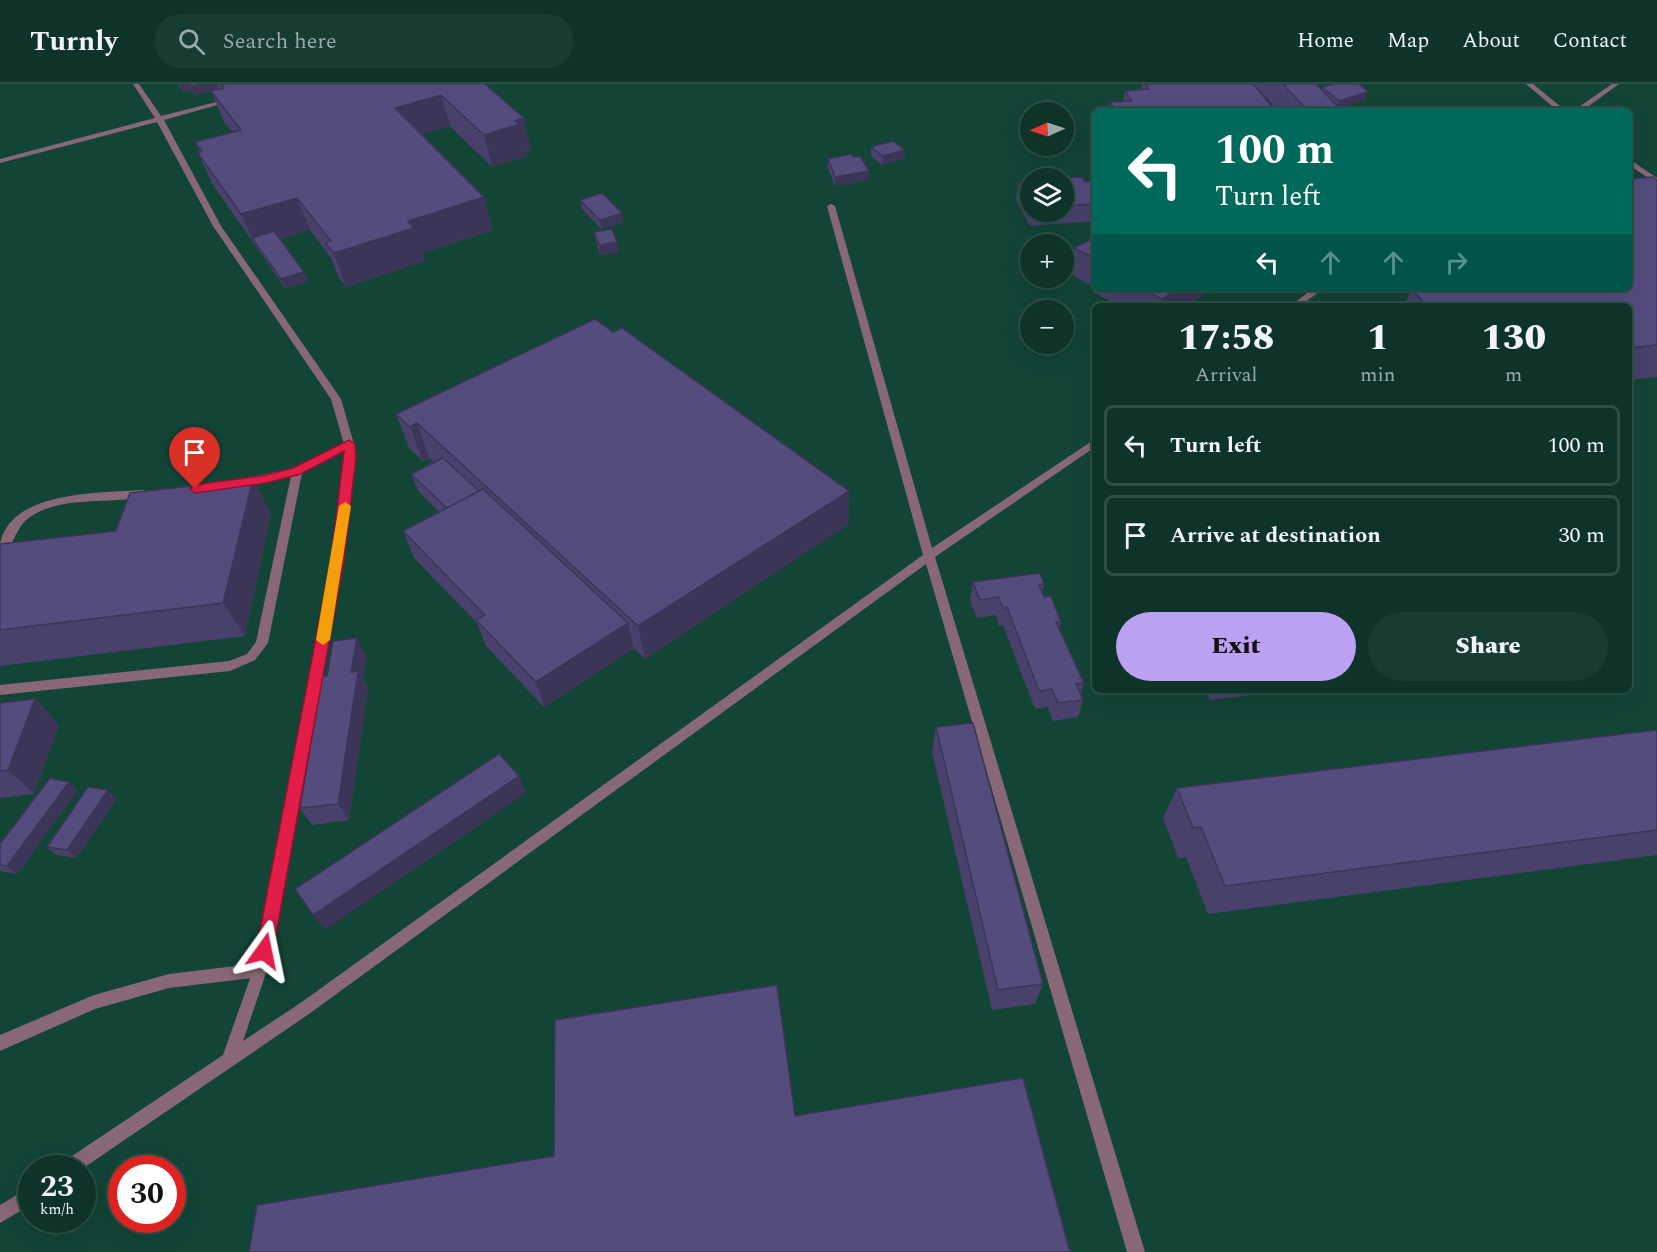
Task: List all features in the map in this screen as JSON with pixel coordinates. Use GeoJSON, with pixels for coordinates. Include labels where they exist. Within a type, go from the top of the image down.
{"type":"FeatureCollection","features":[{"type":"Feature","properties":{"kind":"street"},"geometry":{"type":"LineString","coordinates":[[136,84],[159,118],[218,226],[336,399],[349,444],[350,457],[338,560],[260,970],[228,1062]]}},
{"type":"Feature","properties":{"kind":"street"},"geometry":{"type":"LineString","coordinates":[[1529,84],[1558,108]]}},
{"type":"Feature","properties":{"kind":"street"},"geometry":{"type":"LineString","coordinates":[[1580,108],[1616,84]]}},
{"type":"Feature","properties":{"kind":"street"},"geometry":{"type":"LineString","coordinates":[[0,161],[239,98]]}},
{"type":"Feature","properties":{"kind":"street"},"geometry":{"type":"LineString","coordinates":[[1632,163],[1657,182]]}},
{"type":"Feature","properties":{"kind":"street"},"geometry":{"type":"LineString","coordinates":[[831,206],[929,556],[1136,1252]]}},
{"type":"Feature","properties":{"kind":"street"},"geometry":{"type":"LineString","coordinates":[[1298,303],[1316,291]]}},
{"type":"Feature","properties":{"kind":"street"},"geometry":{"type":"LineString","coordinates":[[228,485],[297,471],[349,444]]}},
{"type":"Feature","properties":{"kind":"street"},"geometry":{"type":"LineString","coordinates":[[88,1155],[228,1062],[929,556],[1092,444]]}},
{"type":"Feature","properties":{"kind":"street"},"geometry":{"type":"LineString","coordinates":[[0,690],[230,666],[251,657],[262,644],[297,471]]}},
{"type":"Feature","properties":{"kind":"street"},"geometry":{"type":"LineString","coordinates":[[0,559],[17,521],[34,509],[58,503],[150,493]]}},
{"type":"Feature","properties":{"kind":"street"},"geometry":{"type":"LineString","coordinates":[[0,1043],[94,1002],[159,984],[260,970]]}},
{"type":"Feature","properties":{"kind":"street"},"geometry":{"type":"LineString","coordinates":[[0,1215],[18,1203]]}},
{"type":"Feature","properties":{"kind":"building"},"geometry":{"type":"Polygon","coordinates":[[[221,84],[485,84],[524,118],[515,121],[520,124],[484,135],[441,95],[395,108],[484,197],[408,221],[414,228],[334,253],[325,243],[331,241],[297,198],[241,214],[198,153],[202,151],[195,142],[241,130],[211,91],[224,88],[221,84]]]}},
{"type":"Feature","properties":{"kind":"building"},"geometry":{"type":"Polygon","coordinates":[[[1145,84],[1253,84],[1273,108],[1114,108],[1110,102],[1132,101],[1125,91],[1149,89],[1145,84]]]}},
{"type":"Feature","properties":{"kind":"building"},"geometry":{"type":"Polygon","coordinates":[[[1283,84],[1316,84],[1339,108],[1305,108],[1283,84]]]}},
{"type":"Feature","properties":{"kind":"building"},"geometry":{"type":"Polygon","coordinates":[[[1335,84],[1359,84],[1368,92],[1339,101],[1322,87],[1335,84]]]}},
{"type":"Feature","properties":{"kind":"building"},"geometry":{"type":"Polygon","coordinates":[[[893,141],[905,150],[883,156],[871,147],[893,141]]]}},
{"type":"Feature","properties":{"kind":"building"},"geometry":{"type":"Polygon","coordinates":[[[851,154],[853,157],[860,156],[869,171],[835,177],[828,159],[851,154]]]}},
{"type":"Feature","properties":{"kind":"building"},"geometry":{"type":"Polygon","coordinates":[[[1074,177],[1082,177],[1085,182],[1092,181],[1092,204],[1074,205],[1074,177]]]}},
{"type":"Feature","properties":{"kind":"building"},"geometry":{"type":"Polygon","coordinates":[[[1653,177],[1657,180],[1657,345],[1632,348],[1632,303],[1424,303],[1414,291],[1632,291],[1632,179],[1653,177]]]}},
{"type":"Feature","properties":{"kind":"building"},"geometry":{"type":"Polygon","coordinates":[[[602,193],[622,213],[600,220],[580,200],[602,193]]]}},
{"type":"Feature","properties":{"kind":"building"},"geometry":{"type":"Polygon","coordinates":[[[612,229],[617,242],[599,245],[594,232],[612,229]]]}},
{"type":"Feature","properties":{"kind":"building"},"geometry":{"type":"Polygon","coordinates":[[[274,231],[304,272],[281,279],[252,238],[274,231]]]}},
{"type":"Feature","properties":{"kind":"building"},"geometry":{"type":"Polygon","coordinates":[[[1092,239],[1092,257],[1074,248],[1092,239]]]}},
{"type":"Feature","properties":{"kind":"building"},"geometry":{"type":"Polygon","coordinates":[[[1147,291],[1175,291],[1162,299],[1147,291]]]}},
{"type":"Feature","properties":{"kind":"building"},"geometry":{"type":"Polygon","coordinates":[[[595,319],[613,332],[622,328],[849,491],[638,626],[417,423],[410,427],[396,414],[595,319]]]}},
{"type":"Feature","properties":{"kind":"building"},"geometry":{"type":"Polygon","coordinates":[[[443,458],[479,491],[447,508],[411,474],[443,458]]]}},
{"type":"Feature","properties":{"kind":"building"},"geometry":{"type":"Polygon","coordinates":[[[253,479],[223,603],[0,630],[0,544],[116,531],[130,493],[253,479]]]}},
{"type":"Feature","properties":{"kind":"building"},"geometry":{"type":"Polygon","coordinates":[[[483,489],[628,623],[536,682],[476,620],[485,615],[403,531],[483,489]]]}},
{"type":"Feature","properties":{"kind":"building"},"geometry":{"type":"Polygon","coordinates":[[[1040,573],[1044,584],[1039,585],[1044,597],[1051,596],[1061,622],[1056,622],[1084,683],[1076,684],[1083,700],[1058,703],[1052,689],[1039,691],[1007,607],[1003,608],[999,597],[980,600],[973,582],[1040,573]]]}},
{"type":"Feature","properties":{"kind":"building"},"geometry":{"type":"Polygon","coordinates":[[[357,638],[351,672],[358,671],[338,804],[300,808],[322,676],[327,676],[333,641],[357,638]]]}},
{"type":"Feature","properties":{"kind":"building"},"geometry":{"type":"Polygon","coordinates":[[[35,699],[8,770],[0,771],[0,703],[35,699]]]}},
{"type":"Feature","properties":{"kind":"building"},"geometry":{"type":"Polygon","coordinates":[[[973,723],[1043,984],[998,990],[936,727],[973,723]]]}},
{"type":"Feature","properties":{"kind":"building"},"geometry":{"type":"Polygon","coordinates":[[[1657,730],[1657,830],[1225,886],[1201,827],[1193,828],[1177,788],[1657,730]]]}},
{"type":"Feature","properties":{"kind":"building"},"geometry":{"type":"Polygon","coordinates":[[[499,754],[519,776],[313,915],[295,889],[499,754]]]}},
{"type":"Feature","properties":{"kind":"building"},"geometry":{"type":"Polygon","coordinates":[[[50,778],[69,782],[7,866],[0,865],[0,844],[50,778]]]}},
{"type":"Feature","properties":{"kind":"building"},"geometry":{"type":"Polygon","coordinates":[[[88,787],[108,790],[67,850],[47,847],[88,787]]]}},
{"type":"Feature","properties":{"kind":"building"},"geometry":{"type":"Polygon","coordinates":[[[777,985],[795,1116],[1023,1078],[1070,1252],[249,1252],[257,1205],[554,1156],[555,1020],[777,985]]]}},
{"type":"Feature","properties":{"kind":"slow traffic"},"geometry":{"type":"LineString","coordinates":[[323,640],[338,560],[345,506]]}},
{"type":"Feature","properties":{"kind":"route"},"geometry":{"type":"LineString","coordinates":[[195,489],[266,479],[297,471],[349,444],[350,457],[338,560],[264,951]]}}]}
